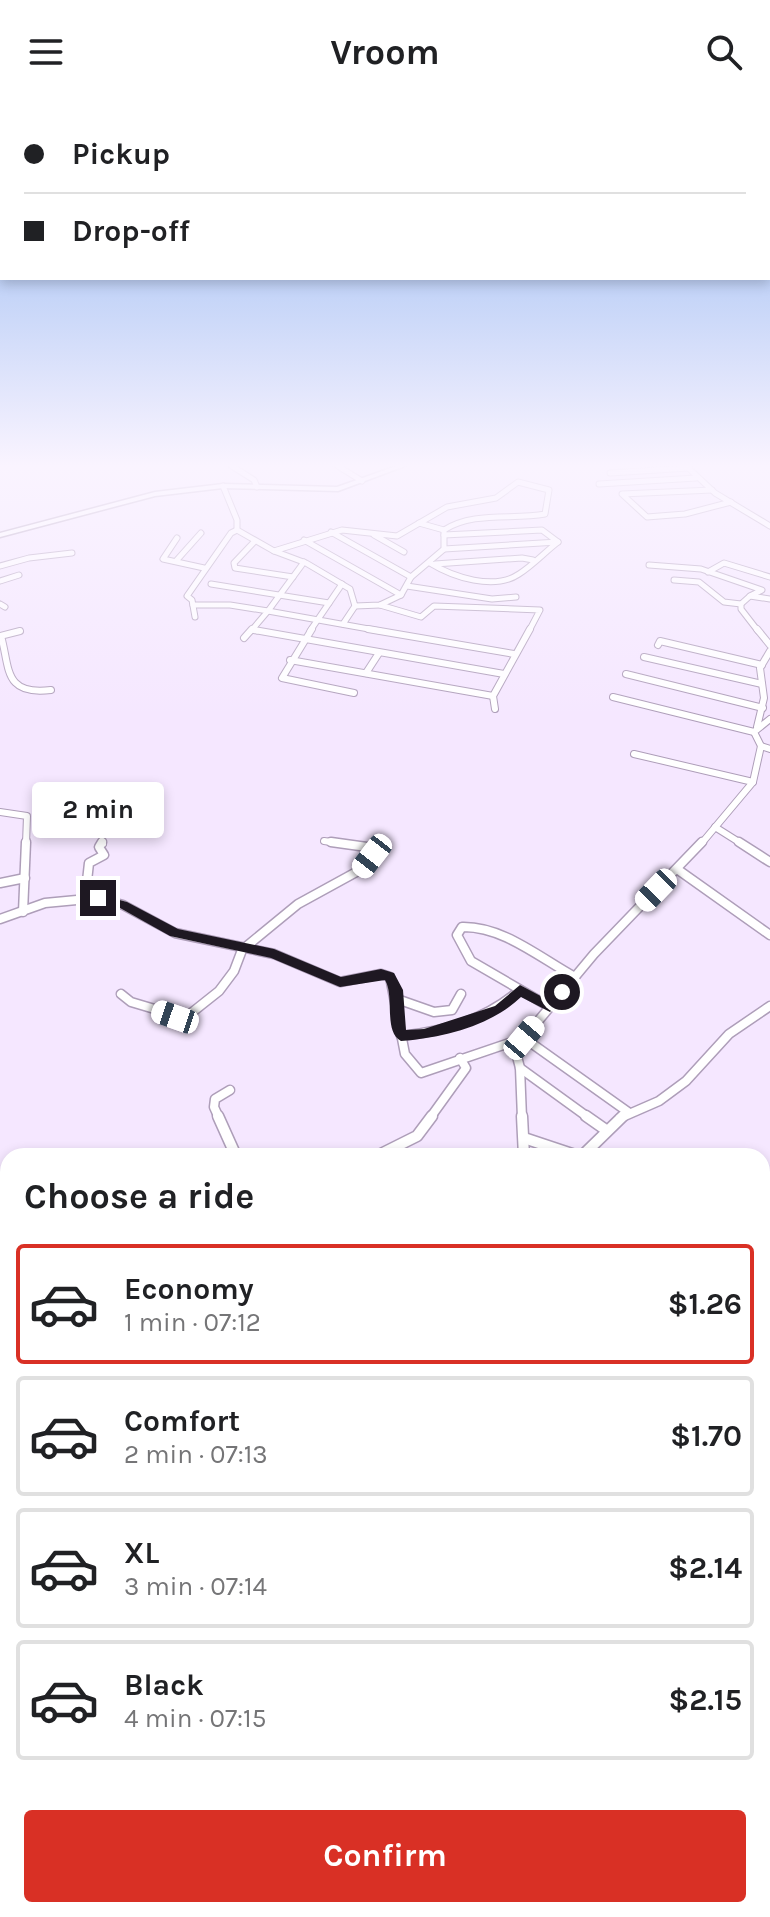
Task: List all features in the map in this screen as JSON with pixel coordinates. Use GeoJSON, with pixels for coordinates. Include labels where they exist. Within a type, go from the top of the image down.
{"type":"FeatureCollection","features":[{"type":"Feature","properties":{"kind":"street"},"geometry":{"type":"LineString","coordinates":[[171,548],[163,559],[204,568]]}},
{"type":"Feature","properties":{"kind":"street"},"geometry":{"type":"LineString","coordinates":[[176,561],[188,548]]}},
{"type":"Feature","properties":{"kind":"street"},"geometry":{"type":"LineString","coordinates":[[195,617],[193,605],[187,596],[220,548]]}},
{"type":"Feature","properties":{"kind":"street"},"geometry":{"type":"LineString","coordinates":[[249,548],[234,563],[235,568],[293,577]]}},
{"type":"Feature","properties":{"kind":"street"},"geometry":{"type":"LineString","coordinates":[[266,548],[304,562],[350,589],[355,606]]}},
{"type":"Feature","properties":{"kind":"street"},"geometry":{"type":"LineString","coordinates":[[273,551],[283,548]]}},
{"type":"Feature","properties":{"kind":"street"},"geometry":{"type":"LineString","coordinates":[[317,548],[401,595]]}},
{"type":"Feature","properties":{"kind":"street"},"geometry":{"type":"LineString","coordinates":[[358,548],[411,577]]}},
{"type":"Feature","properties":{"kind":"street"},"geometry":{"type":"LineString","coordinates":[[396,548],[404,552]]}},
{"type":"Feature","properties":{"kind":"street"},"geometry":{"type":"LineString","coordinates":[[355,606],[380,605],[401,595],[411,577],[432,564],[444,549],[467,548]]}},
{"type":"Feature","properties":{"kind":"street"},"geometry":{"type":"LineString","coordinates":[[432,564],[449,574],[484,581],[517,576],[550,548]]}},
{"type":"Feature","properties":{"kind":"street"},"geometry":{"type":"LineString","coordinates":[[0,566],[29,558],[72,553]]}},
{"type":"Feature","properties":{"kind":"street"},"geometry":{"type":"LineString","coordinates":[[432,564],[522,558],[533,560]]}},
{"type":"Feature","properties":{"kind":"street"},"geometry":{"type":"LineString","coordinates":[[244,638],[254,630],[304,562]]}},
{"type":"Feature","properties":{"kind":"street"},"geometry":{"type":"LineString","coordinates":[[708,572],[724,563],[770,577]]}},
{"type":"Feature","properties":{"kind":"street"},"geometry":{"type":"LineString","coordinates":[[649,565],[692,568],[762,590],[741,604],[724,602],[699,582],[679,583]]}},
{"type":"Feature","properties":{"kind":"street"},"geometry":{"type":"LineString","coordinates":[[0,581],[19,575]]}},
{"type":"Feature","properties":{"kind":"street"},"geometry":{"type":"LineString","coordinates":[[211,584],[329,603]]}},
{"type":"Feature","properties":{"kind":"street"},"geometry":{"type":"LineString","coordinates":[[342,584],[283,674],[284,680],[354,693]]}},
{"type":"Feature","properties":{"kind":"street"},"geometry":{"type":"LineString","coordinates":[[407,586],[492,599],[516,597]]}},
{"type":"Feature","properties":{"kind":"street"},"geometry":{"type":"LineString","coordinates":[[750,596],[770,599]]}},
{"type":"Feature","properties":{"kind":"street"},"geometry":{"type":"LineString","coordinates":[[0,919],[45,903],[85,899],[123,905],[175,933],[247,947],[300,963],[340,982],[381,974],[390,977],[397,990],[401,1036],[409,1063],[421,1073],[524,1038],[575,977],[677,869],[753,782],[766,747],[756,729],[763,708],[762,665],[770,648],[741,609],[741,604]]}},
{"type":"Feature","properties":{"kind":"street"},"geometry":{"type":"LineString","coordinates":[[193,605],[230,605],[514,654]]}},
{"type":"Feature","properties":{"kind":"street"},"geometry":{"type":"LineString","coordinates":[[380,605],[421,617],[434,606],[540,610],[493,696],[495,709]]}},
{"type":"Feature","properties":{"kind":"street"},"geometry":{"type":"LineString","coordinates":[[343,624],[355,606]]}},
{"type":"Feature","properties":{"kind":"street"},"geometry":{"type":"LineString","coordinates":[[254,630],[504,674]]}},
{"type":"Feature","properties":{"kind":"street"},"geometry":{"type":"LineString","coordinates":[[20,631],[1,636],[4,661],[14,681],[28,690],[51,690]]}},
{"type":"Feature","properties":{"kind":"street"},"geometry":{"type":"LineString","coordinates":[[365,649],[375,632]]}},
{"type":"Feature","properties":{"kind":"street"},"geometry":{"type":"LineString","coordinates":[[658,645],[660,641],[762,665]]}},
{"type":"Feature","properties":{"kind":"street"},"geometry":{"type":"LineString","coordinates":[[366,673],[379,653]]}},
{"type":"Feature","properties":{"kind":"street"},"geometry":{"type":"LineString","coordinates":[[644,657],[762,684]]}},
{"type":"Feature","properties":{"kind":"street"},"geometry":{"type":"LineString","coordinates":[[290,660],[493,696]]}},
{"type":"Feature","properties":{"kind":"street"},"geometry":{"type":"LineString","coordinates":[[626,674],[763,708]]}},
{"type":"Feature","properties":{"kind":"street"},"geometry":{"type":"LineString","coordinates":[[761,674],[770,676]]}},
{"type":"Feature","properties":{"kind":"street"},"geometry":{"type":"LineString","coordinates":[[613,697],[756,729],[770,719]]}},
{"type":"Feature","properties":{"kind":"street"},"geometry":{"type":"LineString","coordinates":[[634,754],[753,782]]}},
{"type":"Feature","properties":{"kind":"street"},"geometry":{"type":"LineString","coordinates":[[0,812],[27,816],[23,912]]}},
{"type":"Feature","properties":{"kind":"street"},"geometry":{"type":"LineString","coordinates":[[715,827],[770,862]]}},
{"type":"Feature","properties":{"kind":"street"},"geometry":{"type":"LineString","coordinates":[[85,899],[87,868],[89,863],[104,855],[99,847],[103,845],[102,841]]}},
{"type":"Feature","properties":{"kind":"street"},"geometry":{"type":"LineString","coordinates":[[121,994],[131,1002],[185,1018],[219,991],[234,971],[242,950],[298,904],[360,870],[374,848],[324,841]]}},
{"type":"Feature","properties":{"kind":"street"},"geometry":{"type":"LineString","coordinates":[[677,869],[770,935]]}},
{"type":"Feature","properties":{"kind":"street"},"geometry":{"type":"LineString","coordinates":[[0,883],[25,878]]}},
{"type":"Feature","properties":{"kind":"street"},"geometry":{"type":"LineString","coordinates":[[550,1007],[471,961],[457,935],[462,927],[473,925],[490,931],[575,977]]}},
{"type":"Feature","properties":{"kind":"street"},"geometry":{"type":"LineString","coordinates":[[401,1036],[424,1034],[499,1010],[520,990]]}},
{"type":"Feature","properties":{"kind":"street"},"geometry":{"type":"LineString","coordinates":[[397,999],[442,1013],[452,1010],[461,994]]}},
{"type":"Feature","properties":{"kind":"street"},"geometry":{"type":"LineString","coordinates":[[588,1148],[628,1112],[659,1101],[686,1081],[729,1034],[770,1006]]}},
{"type":"Feature","properties":{"kind":"street"},"geometry":{"type":"LineString","coordinates":[[524,1038],[628,1112]]}},
{"type":"Feature","properties":{"kind":"street"},"geometry":{"type":"LineString","coordinates":[[513,1041],[520,1068],[524,1148]]}},
{"type":"Feature","properties":{"kind":"street"},"geometry":{"type":"LineString","coordinates":[[393,1148],[417,1136],[426,1126],[435,1108],[466,1068],[460,1058]]}},
{"type":"Feature","properties":{"kind":"street"},"geometry":{"type":"LineString","coordinates":[[520,1068],[606,1130]]}},
{"type":"Feature","properties":{"kind":"street"},"geometry":{"type":"LineString","coordinates":[[230,1090],[215,1099],[214,1107],[232,1148]]}},
{"type":"Feature","properties":{"kind":"street"},"geometry":{"type":"LineString","coordinates":[[524,1138],[555,1148]]}},
{"type":"Feature","properties":{"kind":"route"},"geometry":{"type":"LineString","coordinates":[[98,898],[123,905],[175,933],[274,954],[340,982],[381,974],[390,977],[397,990],[397,1020],[401,1036],[424,1034],[469,1022],[499,1010],[520,990],[550,1007],[562,992]]}}]}
